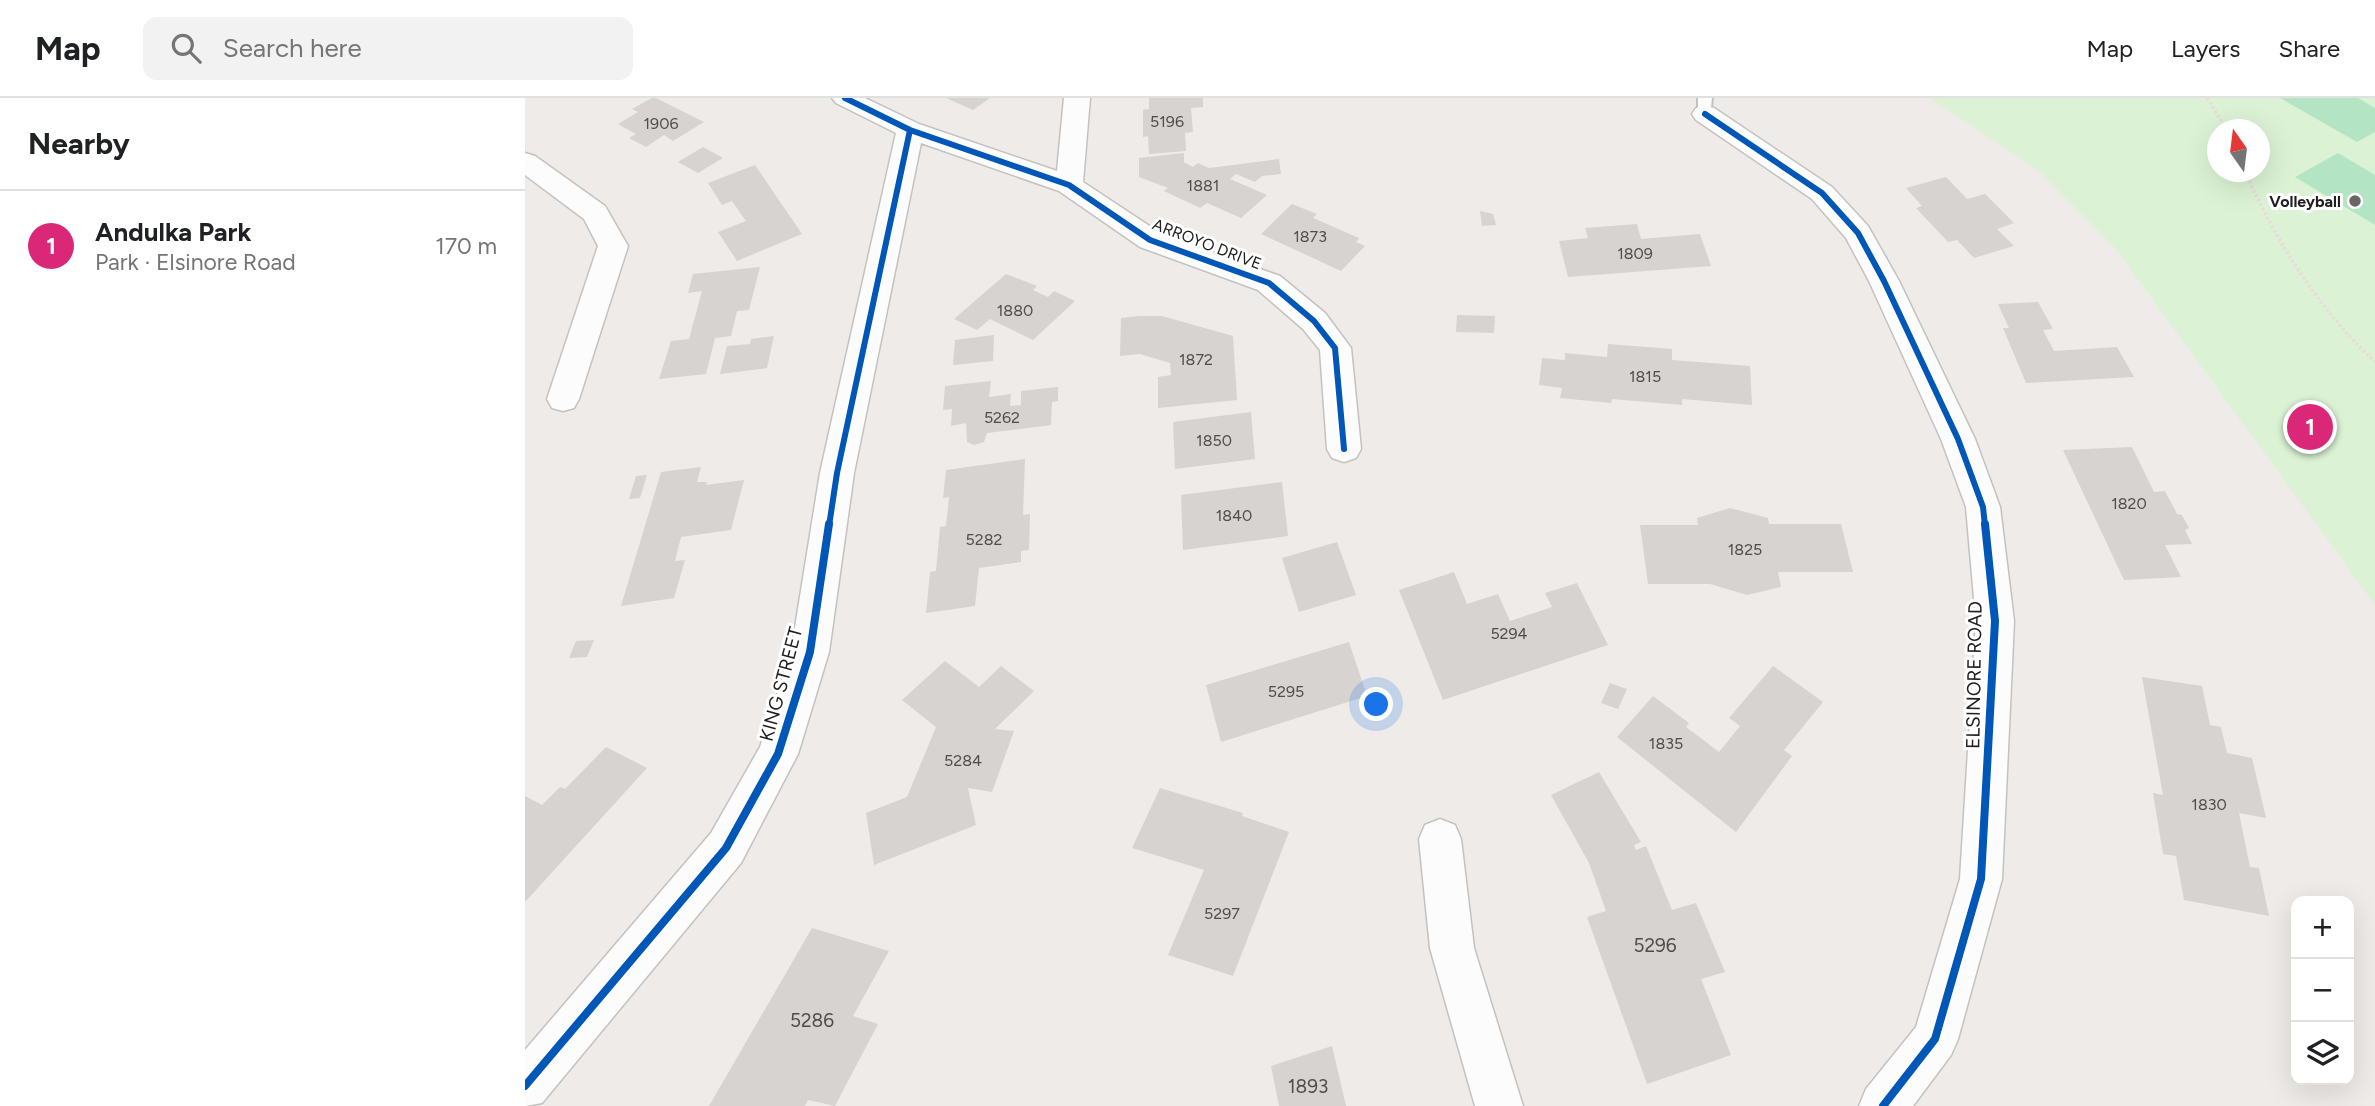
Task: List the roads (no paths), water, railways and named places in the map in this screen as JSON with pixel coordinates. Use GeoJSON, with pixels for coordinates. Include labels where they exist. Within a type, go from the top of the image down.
{"type":"FeatureCollection","features":[{"type":"Feature","properties":{"kind":"street","name":"ARROYO DRIVE"},"geometry":{"type":"LineString","coordinates":[[845,98],[910,130],[1069,185],[1150,240],[1269,283],[1314,321],[1335,348],[1344,449]]}},
{"type":"Feature","properties":{"kind":"street"},"geometry":{"type":"LineString","coordinates":[[1069,185],[1077,98]]}},
{"type":"Feature","properties":{"kind":"street","name":"ELSINORE ROAD"},"geometry":{"type":"LineString","coordinates":[[1705,106],[1822,193],[1859,233],[1958,439],[1983,507],[1994,621],[1981,879],[1935,1039],[1883,1106]]}},
{"type":"Feature","properties":{"kind":"street","name":"KING STREET"},"geometry":{"type":"LineString","coordinates":[[525,1086],[726,848],[778,754],[810,652],[837,473],[910,130]]}},
{"type":"Feature","properties":{"kind":"street"},"geometry":{"type":"LineString","coordinates":[[525,162],[595,213],[613,246],[563,399]]}},
{"type":"Feature","properties":{"kind":"street"},"geometry":{"type":"LineString","coordinates":[[1440,839],[1452,948],[1499,1106]]}},
{"type":"Feature","properties":{"kind":"place","name":"Volleyball"},"geometry":{"type":"Point","coordinates":[2355,201]}},
{"type":"Feature","properties":{"kind":"place","name":"Andulka Park"},"geometry":{"type":"Point","coordinates":[2310,427]}}]}
